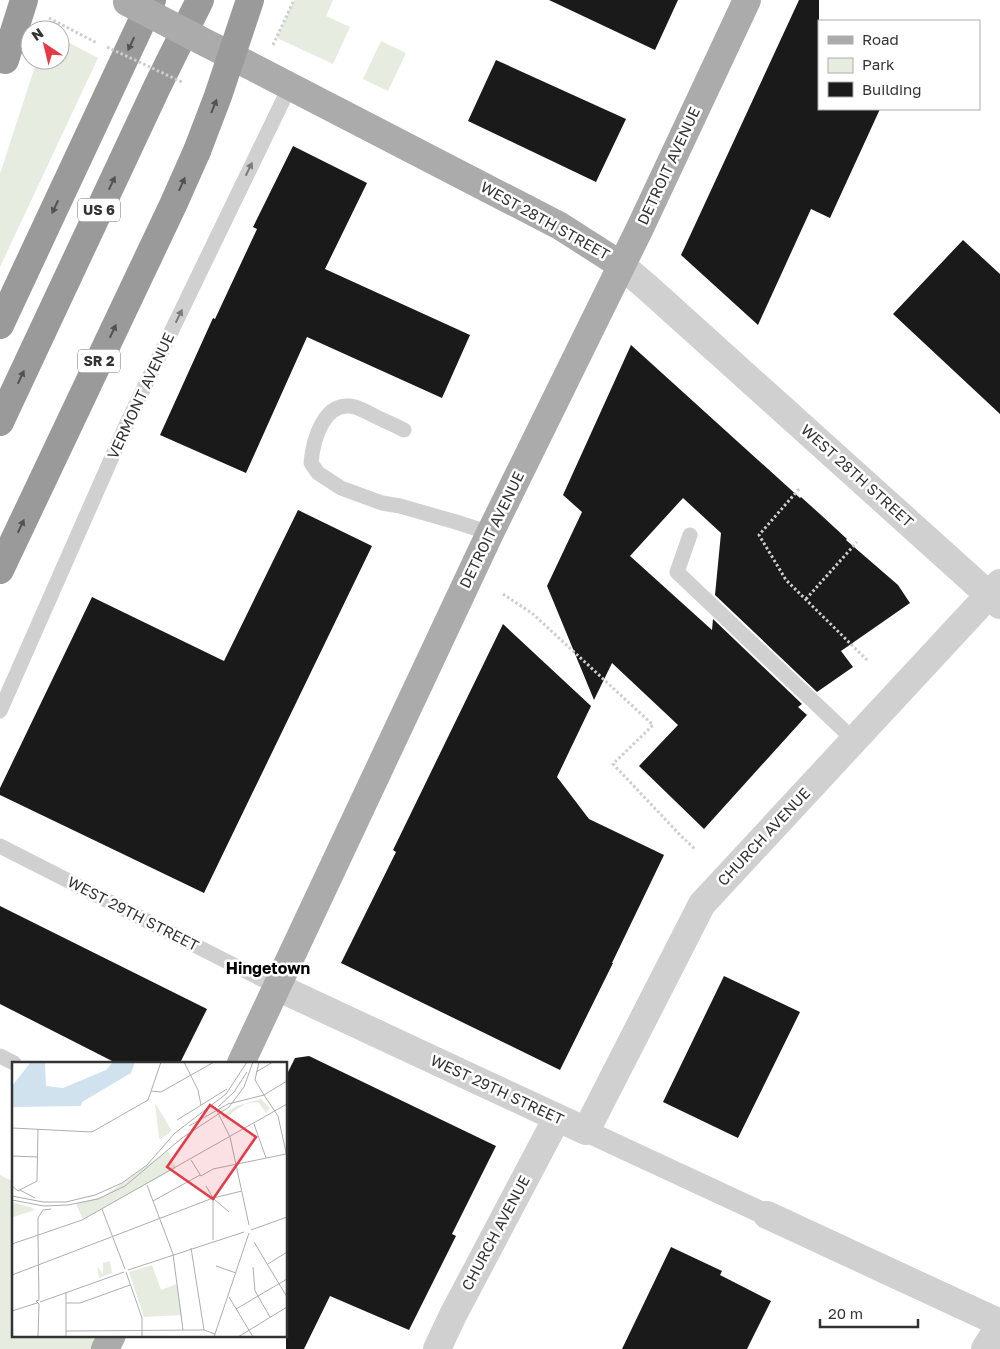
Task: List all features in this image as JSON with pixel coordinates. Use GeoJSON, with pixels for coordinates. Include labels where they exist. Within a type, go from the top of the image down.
{"type":"FeatureCollection","features":[{"type":"Feature","properties":{"kind":"highway"},"geometry":{"type":"LineString","coordinates":[[2,67],[24,0]]}},
{"type":"Feature","properties":{"kind":"highway","name":"US 6"},"geometry":{"type":"LineString","coordinates":[[0,422],[157,87],[200,0]]}},
{"type":"Feature","properties":{"kind":"highway","name":"SR 2"},"geometry":{"type":"LineString","coordinates":[[0,570],[197,151],[218,96],[250,0]]}},
{"type":"Feature","properties":{"kind":"highway","name":"US 6"},"geometry":{"type":"LineString","coordinates":[[0,325],[134,1]]}},
{"type":"Feature","properties":{"kind":"main road","name":"DETROIT AVENUE"},"geometry":{"type":"LineString","coordinates":[[241,1062],[490,533],[640,228],[748,0]]}},
{"type":"Feature","properties":{"kind":"main road","name":"WEST 28TH STREET"},"geometry":{"type":"LineString","coordinates":[[134,1],[206,43],[560,226],[621,265]]}},
{"type":"Feature","properties":{"kind":"main road"},"geometry":{"type":"LineString","coordinates":[[105,1349],[112,1336]]}},
{"type":"Feature","properties":{"kind":"street","name":"WEST 28TH STREET"},"geometry":{"type":"LineString","coordinates":[[621,265],[996,594]]}},
{"type":"Feature","properties":{"kind":"street","name":"CHURCH AVENUE"},"geometry":{"type":"LineString","coordinates":[[586,1131],[702,904],[854,740],[996,594]]}},
{"type":"Feature","properties":{"kind":"street","name":"WEST 29TH STREET"},"geometry":{"type":"LineString","coordinates":[[277,988],[1000,1324]]}},
{"type":"Feature","properties":{"kind":"street","name":"CHURCH AVENUE"},"geometry":{"type":"LineString","coordinates":[[437,1349],[557,1118]]}},
{"type":"Feature","properties":{"kind":"street"},"geometry":{"type":"LineString","coordinates":[[985,1349],[1000,1324]]}},
{"type":"Feature","properties":{"kind":"lane","name":"VERMONT AVENUE"},"geometry":{"type":"LineString","coordinates":[[0,711],[127,423],[290,86]]}},
{"type":"Feature","properties":{"kind":"lane"},"geometry":{"type":"LineString","coordinates":[[404,430],[354,406],[337,407],[320,426],[312,447],[310,463],[318,474],[341,488],[382,503],[400,506],[490,533]]}},
{"type":"Feature","properties":{"kind":"lane"},"geometry":{"type":"LineString","coordinates":[[690,535],[677,572],[854,740]]}},
{"type":"Feature","properties":{"kind":"lane","name":"WEST 29TH STREET"},"geometry":{"type":"LineString","coordinates":[[0,846],[277,988]]}},
{"type":"Feature","properties":{"kind":"lane"},"geometry":{"type":"LineString","coordinates":[[0,1056],[12,1062]]}},
{"type":"Feature","properties":{"kind":"path"},"geometry":{"type":"LineString","coordinates":[[276,38],[294,0]]}},
{"type":"Feature","properties":{"kind":"path"},"geometry":{"type":"LineString","coordinates":[[47,17],[107,48],[184,83]]}},
{"type":"Feature","properties":{"kind":"path"},"geometry":{"type":"LineString","coordinates":[[799,489],[759,535],[786,580],[867,660]]}},
{"type":"Feature","properties":{"kind":"path"},"geometry":{"type":"LineString","coordinates":[[806,600],[857,542]]}},
{"type":"Feature","properties":{"kind":"path"},"geometry":{"type":"LineString","coordinates":[[503,594],[533,614],[653,725],[613,764],[695,850]]}},
{"type":"Feature","properties":{"kind":"green space"},"geometry":{"type":"Polygon","coordinates":[[[294,0],[333,0],[326,16],[350,27],[333,64],[277,38],[294,0]]]}},
{"type":"Feature","properties":{"kind":"green space"},"geometry":{"type":"Polygon","coordinates":[[[381,41],[406,53],[388,91],[363,79],[381,41]]]}},
{"type":"Feature","properties":{"kind":"green space"},"geometry":{"type":"Polygon","coordinates":[[[70,43],[98,58],[0,267],[0,174],[34,70],[70,70],[70,43]]]}},
{"type":"Feature","properties":{"kind":"green space"},"geometry":{"type":"Polygon","coordinates":[[[0,1175],[12,1181],[12,1336],[112,1336],[105,1349],[0,1349],[0,1175]]]}},
{"type":"Feature","properties":{"kind":"building"},"geometry":{"type":"Polygon","coordinates":[[[549,0],[678,0],[655,50],[549,0]]]}},
{"type":"Feature","properties":{"kind":"building"},"geometry":{"type":"Polygon","coordinates":[[[799,0],[819,0],[818,110],[880,110],[830,218],[811,209],[758,325],[681,255],[799,0]]]}},
{"type":"Feature","properties":{"kind":"building"},"geometry":{"type":"Polygon","coordinates":[[[496,60],[626,119],[596,182],[468,121],[496,60]]]}},
{"type":"Feature","properties":{"kind":"building"},"geometry":{"type":"Polygon","coordinates":[[[293,146],[367,183],[325,269],[470,335],[442,398],[307,337],[246,473],[160,435],[213,318],[215,319],[257,229],[253,227],[293,146]]]}},
{"type":"Feature","properties":{"kind":"building"},"geometry":{"type":"Polygon","coordinates":[[[963,240],[1000,274],[1000,414],[893,314],[963,240]]]}},
{"type":"Feature","properties":{"kind":"building"},"geometry":{"type":"Polygon","coordinates":[[[631,345],[898,585],[910,603],[841,651],[853,667],[817,692],[715,595],[721,533],[683,498],[630,556],[712,630],[713,619],[802,704],[798,707],[807,715],[704,829],[639,766],[678,725],[612,663],[594,700],[547,586],[582,512],[563,495],[631,345]]]}},
{"type":"Feature","properties":{"kind":"building"},"geometry":{"type":"Polygon","coordinates":[[[298,510],[372,546],[204,893],[0,795],[0,788],[92,597],[224,661],[298,510]]]}},
{"type":"Feature","properties":{"kind":"building"},"geometry":{"type":"Polygon","coordinates":[[[503,624],[591,706],[557,777],[589,819],[664,855],[560,1070],[341,963],[396,852],[393,850],[503,624]]]}},
{"type":"Feature","properties":{"kind":"building"},"geometry":{"type":"Polygon","coordinates":[[[0,906],[207,1009],[180,1062],[114,1062],[0,1004],[0,906]]]}},
{"type":"Feature","properties":{"kind":"building"},"geometry":{"type":"Polygon","coordinates":[[[724,976],[800,1012],[738,1138],[663,1102],[724,976]]]}},
{"type":"Feature","properties":{"kind":"building"},"geometry":{"type":"Polygon","coordinates":[[[309,1056],[496,1146],[452,1234],[456,1236],[409,1330],[330,1296],[304,1349],[286,1349],[286,1336],[288,1336],[288,1072],[295,1058],[309,1056]]]}},
{"type":"Feature","properties":{"kind":"building"},"geometry":{"type":"Polygon","coordinates":[[[671,1247],[722,1271],[720,1275],[771,1301],[747,1349],[622,1349],[671,1247]]]}},
{"type":"Feature","properties":{"kind":"district","name":"Hingetown"},"geometry":{"type":"Point","coordinates":[268,968]}}]}
